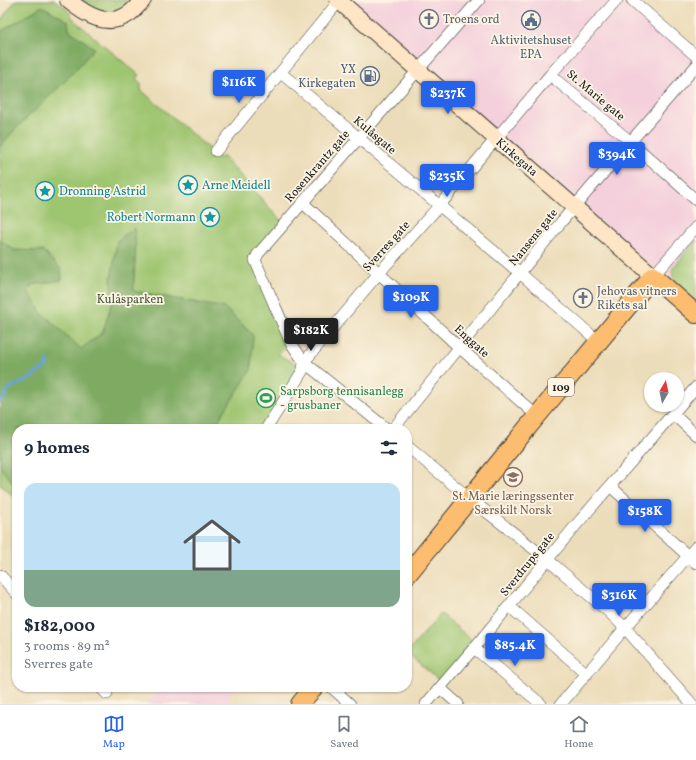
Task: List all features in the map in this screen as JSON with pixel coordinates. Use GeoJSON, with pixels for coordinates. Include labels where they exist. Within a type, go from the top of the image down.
{"type":"FeatureCollection","features":[{"type":"Feature","properties":{"kind":"main road","name":"Kirkegata"},"geometry":{"type":"LineString","coordinates":[[653,276],[696,314]]}},
{"type":"Feature","properties":{"kind":"main road","name":"109"},"geometry":{"type":"LineString","coordinates":[[412,569],[536,416],[653,276]]}},
{"type":"Feature","properties":{"kind":"main road"},"geometry":{"type":"LineString","coordinates":[[300,704],[310,692]]}},
{"type":"Feature","properties":{"kind":"street"},"geometry":{"type":"LineString","coordinates":[[68,0],[89,15],[100,20],[110,21],[117,20],[130,13],[143,0]]}},
{"type":"Feature","properties":{"kind":"street"},"geometry":{"type":"LineString","coordinates":[[216,151],[339,0]]}},
{"type":"Feature","properties":{"kind":"street","name":"Kirkegata"},"geometry":{"type":"LineString","coordinates":[[339,0],[653,276]]}},
{"type":"Feature","properties":{"kind":"street","name":"Rosenkrantz gate"},"geometry":{"type":"LineString","coordinates":[[304,362],[291,343],[255,260],[258,254],[479,0]]}},
{"type":"Feature","properties":{"kind":"street","name":"Sverres gate"},"geometry":{"type":"LineString","coordinates":[[269,424],[302,370],[304,362],[550,75],[617,0]]}},
{"type":"Feature","properties":{"kind":"street"},"geometry":{"type":"LineString","coordinates":[[632,0],[696,56]]}},
{"type":"Feature","properties":{"kind":"street","name":"Nansens gate"},"geometry":{"type":"LineString","coordinates":[[397,424],[575,206],[696,66]]}},
{"type":"Feature","properties":{"kind":"street","name":"Kulåsgate"},"geometry":{"type":"LineString","coordinates":[[280,73],[520,273],[599,342]]}},
{"type":"Feature","properties":{"kind":"street","name":"St. Marie gate"},"geometry":{"type":"LineString","coordinates":[[550,75],[631,142],[696,200]]}},
{"type":"Feature","properties":{"kind":"street","name":"Enggate"},"geometry":{"type":"LineString","coordinates":[[303,203],[536,416]]}},
{"type":"Feature","properties":{"kind":"street"},"geometry":{"type":"LineString","coordinates":[[653,276],[696,227]]}},
{"type":"Feature","properties":{"kind":"street"},"geometry":{"type":"LineString","coordinates":[[304,362],[381,424]]}},
{"type":"Feature","properties":{"kind":"street","name":"Sverdrups gate"},"geometry":{"type":"LineString","coordinates":[[426,704],[610,486],[696,387]]}},
{"type":"Feature","properties":{"kind":"street"},"geometry":{"type":"LineString","coordinates":[[673,414],[696,435]]}},
{"type":"Feature","properties":{"kind":"street"},"geometry":{"type":"LineString","coordinates":[[412,450],[469,498],[548,560],[625,628],[688,703]]}},
{"type":"Feature","properties":{"kind":"street"},"geometry":{"type":"LineString","coordinates":[[610,486],[692,559]]}},
{"type":"Feature","properties":{"kind":"street"},"geometry":{"type":"LineString","coordinates":[[562,704],[625,628],[692,559],[696,547]]}},
{"type":"Feature","properties":{"kind":"street"},"geometry":{"type":"LineString","coordinates":[[0,575],[12,588]]}},
{"type":"Feature","properties":{"kind":"street"},"geometry":{"type":"LineString","coordinates":[[509,606],[587,674]]}},
{"type":"Feature","properties":{"kind":"street"},"geometry":{"type":"LineString","coordinates":[[474,648],[541,704]]}},
{"type":"Feature","properties":{"kind":"street"},"geometry":{"type":"LineString","coordinates":[[440,688],[458,704]]}},
{"type":"Feature","properties":{"kind":"street"},"geometry":{"type":"LineString","coordinates":[[337,692],[350,704]]}},
{"type":"Feature","properties":{"kind":"shaded area"},"geometry":{"type":"Polygon","coordinates":[[[347,0],[632,0],[696,56],[696,305],[347,0]]]}},
{"type":"Feature","properties":{"kind":"shaded area"},"geometry":{"type":"Polygon","coordinates":[[[155,692],[231,692],[227,697],[236,704],[147,704],[155,692]]]}},
{"type":"Feature","properties":{"kind":"green space","name":"Kulåsparken"},"geometry":{"type":"Polygon","coordinates":[[[16,0],[55,0],[66,8],[75,21],[139,75],[136,79],[141,83],[141,90],[214,153],[221,158],[223,156],[284,224],[258,254],[291,343],[278,354],[300,367],[266,424],[12,424],[12,495],[0,485],[0,21],[16,0]]]}},
{"type":"Feature","properties":{"kind":"green space"},"geometry":{"type":"Polygon","coordinates":[[[81,0],[132,0],[126,7],[113,13],[94,10],[81,0]]]}},
{"type":"Feature","properties":{"kind":"green space"},"geometry":{"type":"Polygon","coordinates":[[[42,6],[68,21],[69,30],[94,48],[58,89],[18,126],[0,147],[0,32],[42,6]]]}},
{"type":"Feature","properties":{"kind":"green space"},"geometry":{"type":"Polygon","coordinates":[[[134,228],[136,244],[134,291],[225,308],[253,335],[251,370],[216,424],[12,424],[12,482],[0,467],[0,240],[14,250],[43,251],[61,269],[62,280],[32,285],[28,291],[41,312],[81,349],[103,332],[112,302],[111,279],[117,241],[134,228]]]}},
{"type":"Feature","properties":{"kind":"green space"},"geometry":{"type":"Polygon","coordinates":[[[696,240],[696,302],[674,280],[672,269],[696,240]]]}},
{"type":"Feature","properties":{"kind":"green space"},"geometry":{"type":"Polygon","coordinates":[[[441,614],[474,642],[443,684],[412,657],[412,647],[441,614]]]}},
{"type":"Feature","properties":{"kind":"waterway"},"geometry":{"type":"LineString","coordinates":[[0,401],[5,397],[8,390],[29,379],[47,366],[48,360]]}},
{"type":"Feature","properties":{"kind":"place","name":"Troens ord"},"geometry":{"type":"Point","coordinates":[429,19]}},
{"type":"Feature","properties":{"kind":"place","name":"Aktivitetshuset EPA"},"geometry":{"type":"Point","coordinates":[531,20]}},
{"type":"Feature","properties":{"kind":"place","name":"YX Kirkegaten"},"geometry":{"type":"Point","coordinates":[370,76]}},
{"type":"Feature","properties":{"kind":"place","name":"Arne Meidell"},"geometry":{"type":"Point","coordinates":[188,185]}},
{"type":"Feature","properties":{"kind":"place","name":"Dronning Astrid"},"geometry":{"type":"Point","coordinates":[45,191]}},
{"type":"Feature","properties":{"kind":"place","name":"Robert Normann"},"geometry":{"type":"Point","coordinates":[210,217]}},
{"type":"Feature","properties":{"kind":"place","name":"Jehovas vitners Rikets sal"},"geometry":{"type":"Point","coordinates":[583,298]}},
{"type":"Feature","properties":{"kind":"place","name":"Sarpsborg tennisanlegg - grusbaner"},"geometry":{"type":"Point","coordinates":[266,398]}},
{"type":"Feature","properties":{"kind":"place","name":"St. Marie læringssenter Særskilt Norsk"},"geometry":{"type":"Point","coordinates":[513,477]}}]}
